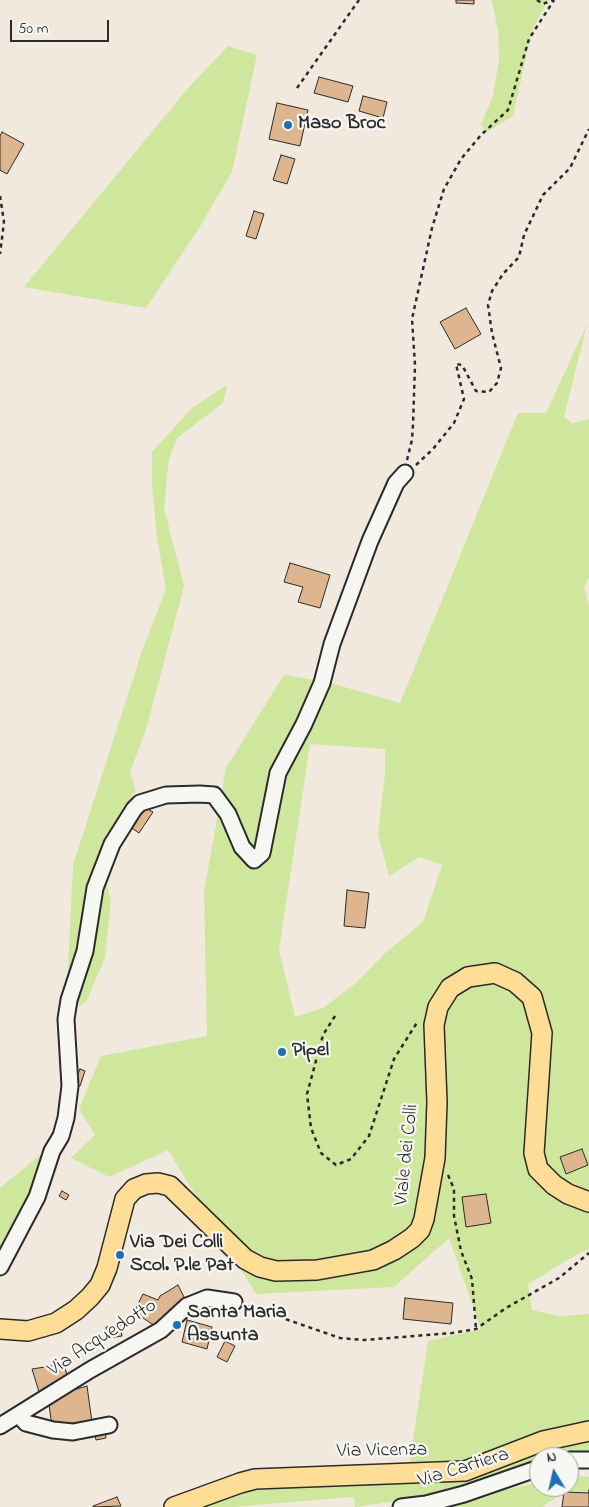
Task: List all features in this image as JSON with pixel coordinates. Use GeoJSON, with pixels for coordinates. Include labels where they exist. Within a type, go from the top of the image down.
{"type":"FeatureCollection","features":[{"type":"Feature","properties":{"kind":"main road","name":"Viale dei Colli"},"geometry":{"type":"LineString","coordinates":[[0,1329],[28,1331],[56,1323],[76,1310],[90,1297],[100,1284],[107,1268],[125,1199],[134,1189],[146,1184],[158,1183],[170,1186],[245,1259],[260,1267],[276,1271],[317,1270],[373,1260],[394,1250],[412,1238],[420,1230],[424,1219],[434,1158],[437,1102],[433,1041],[438,1007],[450,988],[468,977],[495,973],[515,982],[532,997],[542,1033],[534,1153],[538,1169],[554,1185],[568,1194],[589,1202]]}},
{"type":"Feature","properties":{"kind":"main road","name":"Via Vicenza"},"geometry":{"type":"LineString","coordinates":[[174,1507],[240,1483],[255,1480],[445,1473],[465,1470],[543,1442],[589,1431]]}},
{"type":"Feature","properties":{"kind":"street"},"geometry":{"type":"LineString","coordinates":[[0,1267],[36,1197],[52,1151],[61,1136],[66,1118],[70,1086],[66,1020],[69,1000],[85,951],[95,888],[112,844],[134,809],[140,803],[166,795],[200,794],[214,795],[228,814],[242,846],[254,860],[262,852],[278,773],[304,724],[322,683],[336,634],[370,541],[401,478]]}},
{"type":"Feature","properties":{"kind":"street","name":"Via Acquedotto"},"geometry":{"type":"LineString","coordinates":[[0,1426],[90,1370],[161,1330],[187,1306],[207,1298],[234,1302]]}},
{"type":"Feature","properties":{"kind":"street"},"geometry":{"type":"LineString","coordinates":[[20,1415],[26,1423],[52,1430],[73,1432],[109,1426]]}},
{"type":"Feature","properties":{"kind":"street","name":"Via Cartiera"},"geometry":{"type":"LineString","coordinates":[[401,1507],[426,1504],[464,1494],[529,1471]]}},
{"type":"Feature","properties":{"kind":"path"},"geometry":{"type":"LineString","coordinates":[[297,88],[359,0]]}},
{"type":"Feature","properties":{"kind":"path"},"geometry":{"type":"LineString","coordinates":[[537,0],[543,4],[554,0]]}},
{"type":"Feature","properties":{"kind":"path"},"geometry":{"type":"LineString","coordinates":[[401,478],[412,440],[415,365],[412,319],[432,228],[444,189],[461,159],[508,110],[529,39],[554,0]]}},
{"type":"Feature","properties":{"kind":"path"},"geometry":{"type":"LineString","coordinates":[[401,478],[433,449],[454,423],[464,399],[456,364],[462,365],[476,391],[489,392],[497,383],[501,368],[492,333],[488,305],[492,291],[503,274],[520,258],[524,235],[543,194],[570,168],[589,129]]}},
{"type":"Feature","properties":{"kind":"path"},"geometry":{"type":"LineString","coordinates":[[0,196],[4,222],[0,254]]}},
{"type":"Feature","properties":{"kind":"path"},"geometry":{"type":"LineString","coordinates":[[335,1016],[323,1034],[307,1094],[311,1128],[321,1153],[336,1165],[351,1159],[368,1136],[394,1059],[416,1022],[438,1007]]}},
{"type":"Feature","properties":{"kind":"path"},"geometry":{"type":"LineString","coordinates":[[434,1158],[443,1166],[454,1188],[454,1216],[461,1251],[472,1279],[476,1329]]}},
{"type":"Feature","properties":{"kind":"path"},"geometry":{"type":"LineString","coordinates":[[234,1302],[340,1338],[364,1340],[476,1329],[506,1308],[559,1278],[589,1253]]}},
{"type":"Feature","properties":{"kind":"green space"},"geometry":{"type":"Polygon","coordinates":[[[492,0],[548,0],[532,30],[513,116],[487,132],[481,124],[493,96],[499,60],[498,31],[492,0]]]}},
{"type":"Feature","properties":{"kind":"green space"},"geometry":{"type":"Polygon","coordinates":[[[228,46],[257,55],[232,172],[201,225],[146,308],[24,287],[189,87],[228,46]]]}},
{"type":"Feature","properties":{"kind":"green space"},"geometry":{"type":"Polygon","coordinates":[[[587,324],[564,417],[572,423],[589,419],[589,577],[584,587],[589,607],[589,1249],[528,1284],[532,1310],[559,1316],[589,1314],[589,1424],[462,1464],[409,1466],[428,1341],[481,1329],[449,1238],[394,1287],[256,1294],[168,1150],[109,1177],[71,1158],[95,1135],[79,1109],[101,1056],[207,1036],[204,892],[226,768],[284,675],[327,682],[400,703],[518,413],[546,413],[587,324]],[[310,744],[279,950],[295,1017],[323,1008],[355,984],[385,953],[423,922],[442,865],[419,857],[389,876],[378,834],[385,774],[385,749],[310,744]]]}},
{"type":"Feature","properties":{"kind":"green space"},"geometry":{"type":"Polygon","coordinates":[[[227,385],[223,403],[177,438],[169,459],[164,508],[184,586],[146,730],[130,772],[136,790],[98,854],[111,900],[105,958],[86,1002],[62,1015],[68,968],[73,865],[142,651],[166,589],[157,537],[152,485],[152,452],[192,408],[227,385]]]}},
{"type":"Feature","properties":{"kind":"green space"},"geometry":{"type":"Polygon","coordinates":[[[45,1151],[38,1187],[0,1261],[0,1188],[45,1151]]]}},
{"type":"Feature","properties":{"kind":"green space"},"geometry":{"type":"Polygon","coordinates":[[[589,1440],[589,1454],[579,1455],[579,1447],[557,1447],[589,1440]]]}},
{"type":"Feature","properties":{"kind":"green space"},"geometry":{"type":"Polygon","coordinates":[[[529,1454],[529,1466],[440,1495],[355,1507],[354,1498],[351,1497],[232,1507],[196,1507],[249,1490],[453,1481],[529,1454]]]}},
{"type":"Feature","properties":{"kind":"green space"},"geometry":{"type":"Polygon","coordinates":[[[579,1476],[589,1477],[589,1493],[579,1493],[579,1476]]]}},
{"type":"Feature","properties":{"kind":"green space"},"geometry":{"type":"Polygon","coordinates":[[[529,1484],[529,1497],[557,1497],[542,1507],[451,1507],[488,1497],[497,1492],[529,1484]]]}},
{"type":"Feature","properties":{"kind":"building"},"geometry":{"type":"Polygon","coordinates":[[[456,0],[474,0],[474,4],[456,3],[456,0]]]}},
{"type":"Feature","properties":{"kind":"building"},"geometry":{"type":"Polygon","coordinates":[[[319,77],[353,86],[348,102],[314,93],[319,77]]]}},
{"type":"Feature","properties":{"kind":"building"},"geometry":{"type":"Polygon","coordinates":[[[363,96],[387,102],[383,118],[359,111],[363,96]]]}},
{"type":"Feature","properties":{"kind":"building","name":"Maso Broc"},"geometry":{"type":"Polygon","coordinates":[[[277,103],[308,110],[300,146],[269,139],[277,103]]]}},
{"type":"Feature","properties":{"kind":"building"},"geometry":{"type":"Polygon","coordinates":[[[2,132],[24,144],[7,174],[0,170],[0,136],[2,132]]]}},
{"type":"Feature","properties":{"kind":"building"},"geometry":{"type":"Polygon","coordinates":[[[281,155],[295,159],[287,184],[273,180],[281,155]]]}},
{"type":"Feature","properties":{"kind":"building"},"geometry":{"type":"Polygon","coordinates":[[[254,211],[264,214],[256,239],[246,236],[254,211]]]}},
{"type":"Feature","properties":{"kind":"building"},"geometry":{"type":"Polygon","coordinates":[[[466,308],[481,334],[455,349],[440,322],[466,308]]]}},
{"type":"Feature","properties":{"kind":"building"},"geometry":{"type":"Polygon","coordinates":[[[290,563],[330,575],[320,608],[298,602],[303,587],[284,582],[290,563]]]}},
{"type":"Feature","properties":{"kind":"building"},"geometry":{"type":"Polygon","coordinates":[[[150,802],[152,804],[149,810],[153,812],[139,833],[129,826],[150,802]]]}},
{"type":"Feature","properties":{"kind":"building"},"geometry":{"type":"Polygon","coordinates":[[[347,890],[369,893],[365,928],[344,926],[347,890]]]}},
{"type":"Feature","properties":{"kind":"building"},"geometry":{"type":"Polygon","coordinates":[[[80,1069],[85,1071],[80,1086],[74,1084],[80,1069]]]}},
{"type":"Feature","properties":{"kind":"building"},"geometry":{"type":"Polygon","coordinates":[[[582,1149],[588,1165],[566,1174],[560,1157],[582,1149]]]}},
{"type":"Feature","properties":{"kind":"building"},"geometry":{"type":"Polygon","coordinates":[[[62,1191],[69,1195],[66,1200],[59,1196],[62,1191]]]}},
{"type":"Feature","properties":{"kind":"building"},"geometry":{"type":"Polygon","coordinates":[[[486,1194],[491,1223],[466,1227],[462,1197],[486,1194]]]}},
{"type":"Feature","properties":{"kind":"building"},"geometry":{"type":"Polygon","coordinates":[[[178,1285],[186,1301],[158,1328],[134,1312],[143,1294],[158,1300],[160,1296],[178,1285]]]}},
{"type":"Feature","properties":{"kind":"building"},"geometry":{"type":"Polygon","coordinates":[[[405,1298],[453,1303],[451,1324],[403,1319],[405,1298]]]}},
{"type":"Feature","properties":{"kind":"building"},"geometry":{"type":"Polygon","coordinates":[[[187,1320],[212,1327],[207,1349],[182,1342],[187,1320]]]}},
{"type":"Feature","properties":{"kind":"building"},"geometry":{"type":"Polygon","coordinates":[[[120,1325],[122,1336],[107,1338],[106,1327],[120,1325]]]}},
{"type":"Feature","properties":{"kind":"building"},"geometry":{"type":"Polygon","coordinates":[[[225,1341],[235,1346],[227,1362],[217,1357],[225,1341]]]}},
{"type":"Feature","properties":{"kind":"building"},"geometry":{"type":"Polygon","coordinates":[[[64,1364],[68,1379],[40,1395],[32,1369],[64,1364]]]}},
{"type":"Feature","properties":{"kind":"building"},"geometry":{"type":"Polygon","coordinates":[[[87,1386],[92,1422],[71,1428],[52,1426],[49,1405],[66,1392],[87,1386]]]}},
{"type":"Feature","properties":{"kind":"building"},"geometry":{"type":"Polygon","coordinates":[[[105,1428],[106,1438],[96,1440],[94,1430],[105,1428]]]}},
{"type":"Feature","properties":{"kind":"building"},"geometry":{"type":"Polygon","coordinates":[[[579,1493],[589,1493],[589,1507],[562,1507],[563,1497],[579,1497],[579,1493]]]}},
{"type":"Feature","properties":{"kind":"building"},"geometry":{"type":"Polygon","coordinates":[[[117,1497],[121,1506],[93,1507],[93,1506],[117,1497]]]}},
{"type":"Feature","properties":{"kind":"place","name":"Maso Broc"},"geometry":{"type":"Point","coordinates":[288,125]}},
{"type":"Feature","properties":{"kind":"place","name":"Pipel"},"geometry":{"type":"Point","coordinates":[282,1052]}},
{"type":"Feature","properties":{"kind":"place","name":"Via Dei Colli Scol. P.le Pat"},"geometry":{"type":"Point","coordinates":[120,1255]}},
{"type":"Feature","properties":{"kind":"place","name":"Santa Maria Assunta"},"geometry":{"type":"Point","coordinates":[177,1325]}}]}
